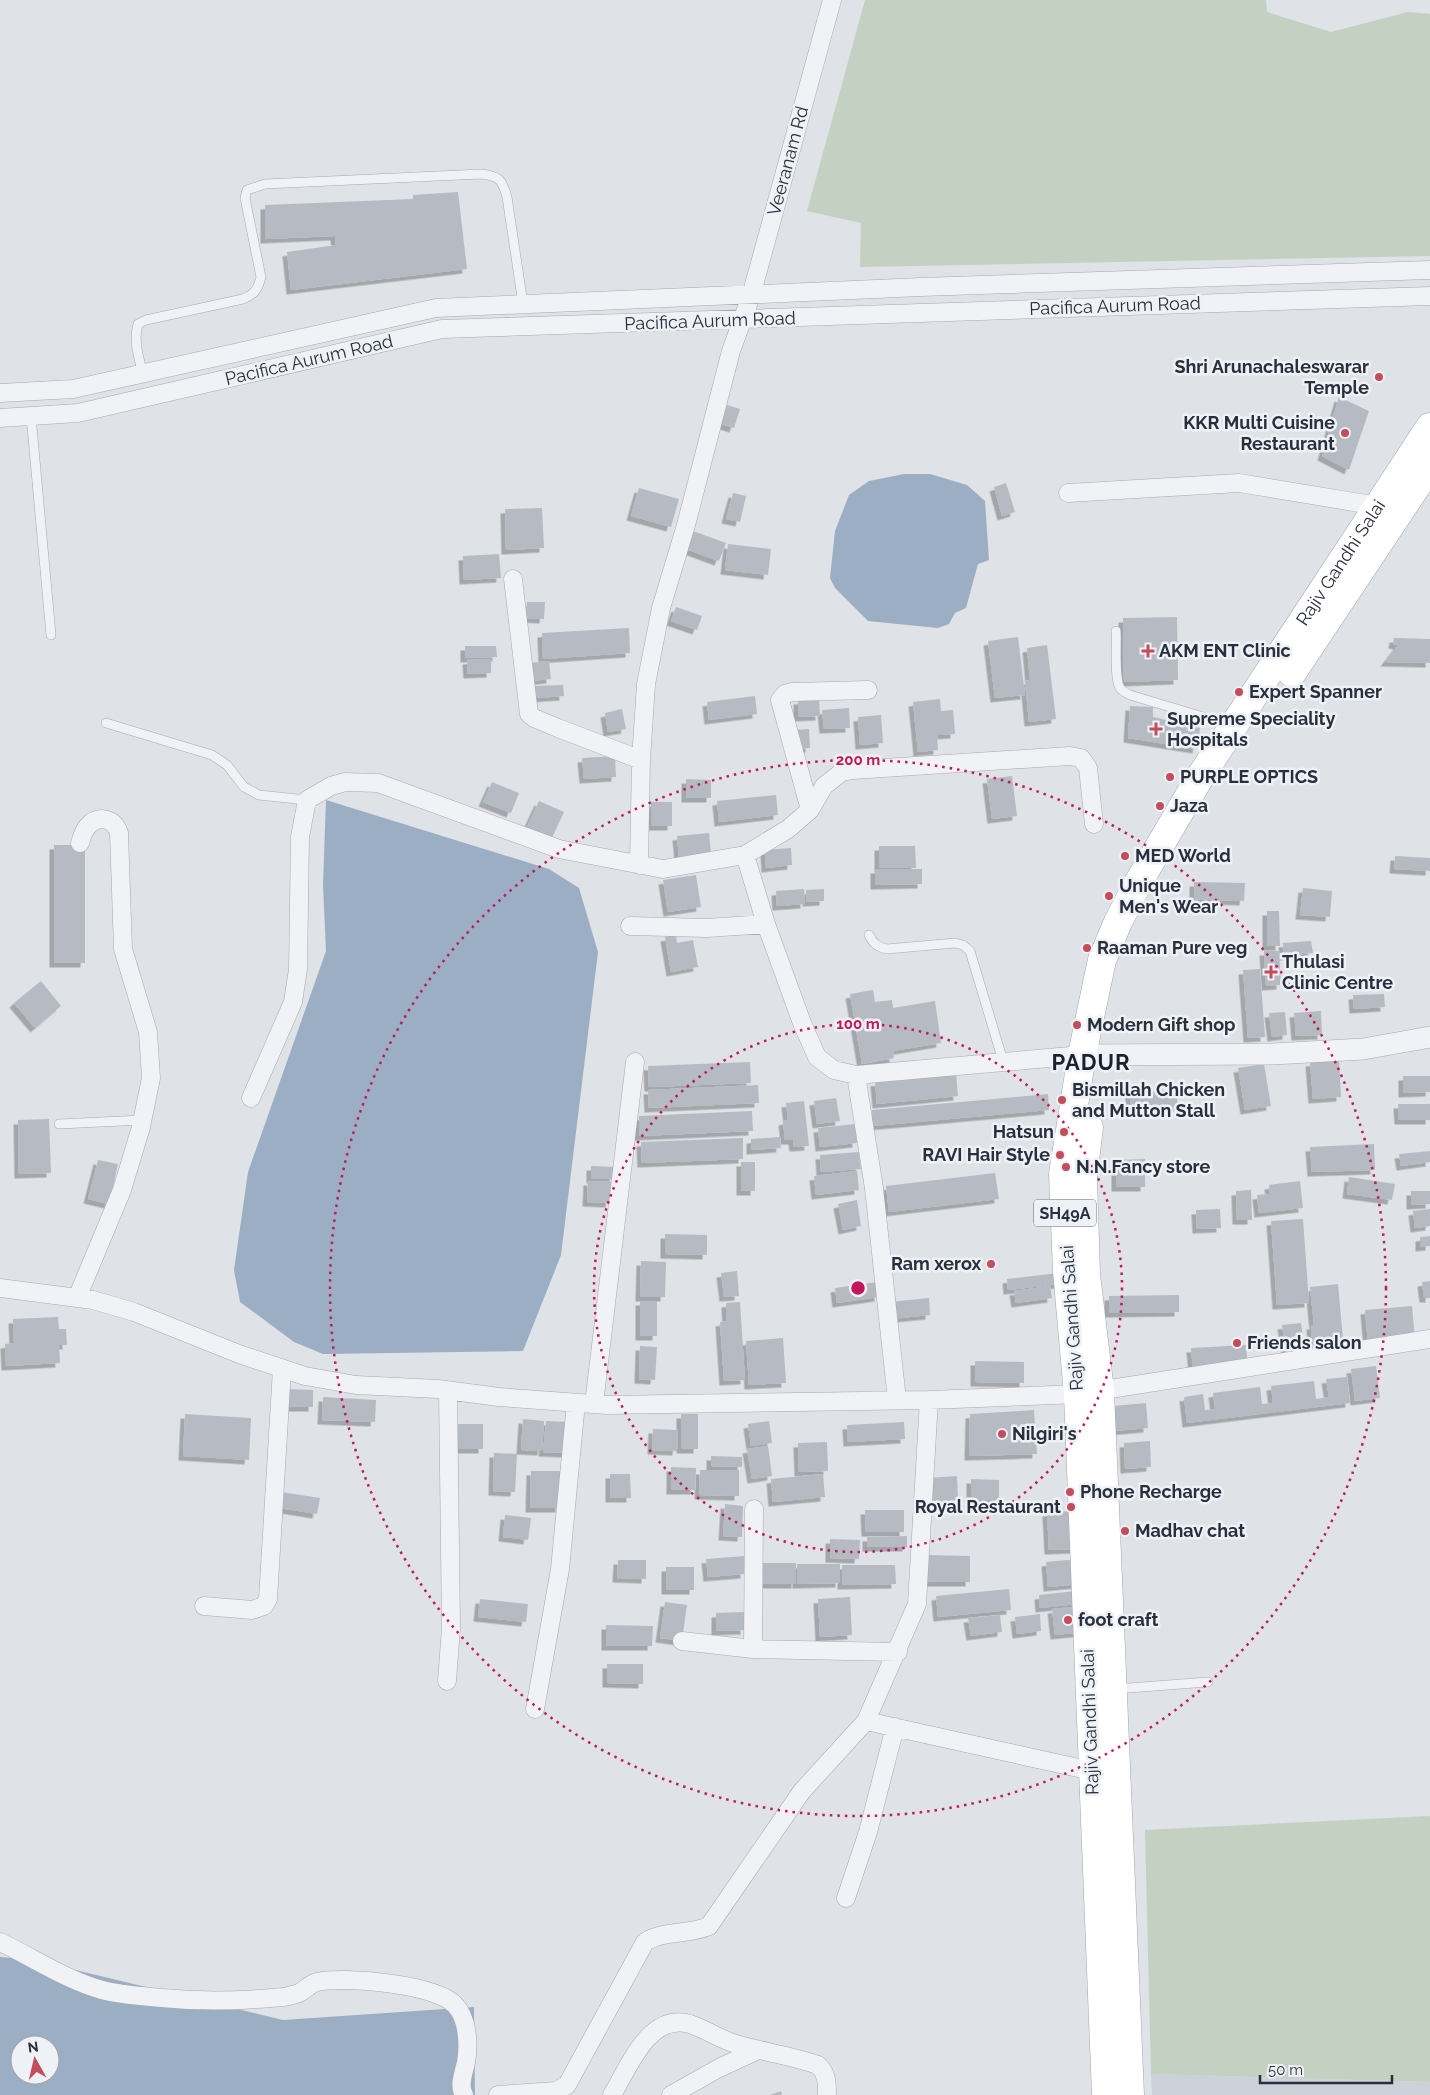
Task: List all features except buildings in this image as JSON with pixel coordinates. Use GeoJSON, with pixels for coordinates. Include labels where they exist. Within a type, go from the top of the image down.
{"type":"FeatureCollection","features":[{"type":"Feature","properties":{"kind":"main road","name":"Rajiv Gandhi Salai"},"geometry":{"type":"LineString","coordinates":[[1106,2095],[1092,1771],[1089,1392],[1083,1177],[1089,1056],[1102,960],[1118,922],[1155,853],[1200,777],[1430,427]]}},
{"type":"Feature","properties":{"kind":"main road","name":"Rajiv Gandhi Salai"},"geometry":{"type":"LineString","coordinates":[[1089,1056],[1128,943],[1183,838],[1430,466]]}},
{"type":"Feature","properties":{"kind":"main road","name":"Rajiv Gandhi Salai"},"geometry":{"type":"LineString","coordinates":[[1089,1392],[1112,1689],[1130,2095]]}},
{"type":"Feature","properties":{"kind":"street","name":"Veeranam Rd"},"geometry":{"type":"LineString","coordinates":[[639,865],[641,760],[646,684],[661,608],[686,525],[731,351],[751,296],[832,0]]}},
{"type":"Feature","properties":{"kind":"street","name":"Pacifica Aurum Road"},"geometry":{"type":"LineString","coordinates":[[0,393],[73,389],[143,375],[436,308],[931,287],[1430,270]]}},
{"type":"Feature","properties":{"kind":"street","name":"Pacifica Aurum Road"},"geometry":{"type":"LineString","coordinates":[[0,418],[78,413],[442,330],[1430,296]]}},
{"type":"Feature","properties":{"kind":"street"},"geometry":{"type":"LineString","coordinates":[[73,389],[78,413]]}},
{"type":"Feature","properties":{"kind":"street"},"geometry":{"type":"LineString","coordinates":[[1068,493],[1239,483],[1378,506]]}},
{"type":"Feature","properties":{"kind":"street"},"geometry":{"type":"LineString","coordinates":[[513,579],[529,714],[558,728],[641,760]]}},
{"type":"Feature","properties":{"kind":"street"},"geometry":{"type":"LineString","coordinates":[[810,810],[780,700],[785,694],[792,692],[868,690]]}},
{"type":"Feature","properties":{"kind":"street"},"geometry":{"type":"LineString","coordinates":[[251,1098],[293,1002],[298,969],[300,837],[307,800],[331,786],[345,782],[378,783],[559,849],[663,869],[745,855],[788,829],[810,810],[824,786],[842,772],[1070,756],[1081,758],[1088,768],[1094,824]]}},
{"type":"Feature","properties":{"kind":"street"},"geometry":{"type":"LineString","coordinates":[[78,1298],[122,1190],[142,1120],[151,1078],[148,1032],[123,949],[119,833],[116,825],[101,819],[94,821],[87,827],[80,842]]}},
{"type":"Feature","properties":{"kind":"street"},"geometry":{"type":"LineString","coordinates":[[745,855],[766,924],[802,1023],[817,1057],[834,1070],[856,1075],[1003,1061],[1089,1056],[1273,1054],[1363,1049],[1430,1037]]}},
{"type":"Feature","properties":{"kind":"street"},"geometry":{"type":"LineString","coordinates":[[630,926],[707,928],[766,924]]}},
{"type":"Feature","properties":{"kind":"street"},"geometry":{"type":"LineString","coordinates":[[594,1404],[636,1062]]}},
{"type":"Feature","properties":{"kind":"street"},"geometry":{"type":"LineString","coordinates":[[856,1075],[874,1188],[897,1400]]}},
{"type":"Feature","properties":{"kind":"street"},"geometry":{"type":"LineString","coordinates":[[0,1288],[78,1298],[134,1312],[238,1354],[305,1376],[356,1385],[594,1404],[929,1400],[1089,1392],[1430,1339]]}},
{"type":"Feature","properties":{"kind":"street"},"geometry":{"type":"LineString","coordinates":[[204,1606],[252,1610],[264,1606],[268,1599],[282,1369]]}},
{"type":"Feature","properties":{"kind":"street"},"geometry":{"type":"LineString","coordinates":[[447,1681],[451,1628],[448,1391]]}},
{"type":"Feature","properties":{"kind":"street"},"geometry":{"type":"LineString","coordinates":[[498,2095],[556,2090],[567,2085],[645,1942],[652,1937],[699,1930],[709,1926],[802,1791],[866,1721],[918,1604],[929,1400]]}},
{"type":"Feature","properties":{"kind":"street"},"geometry":{"type":"LineString","coordinates":[[535,1709],[560,1569],[576,1403]]}},
{"type":"Feature","properties":{"kind":"street"},"geometry":{"type":"LineString","coordinates":[[753,1649],[754,1509]]}},
{"type":"Feature","properties":{"kind":"street"},"geometry":{"type":"LineString","coordinates":[[682,1641],[753,1649],[898,1652]]}},
{"type":"Feature","properties":{"kind":"street"},"geometry":{"type":"LineString","coordinates":[[866,1721],[1092,1771]]}},
{"type":"Feature","properties":{"kind":"street"},"geometry":{"type":"LineString","coordinates":[[846,1898],[868,1832],[895,1727]]}},
{"type":"Feature","properties":{"kind":"street"},"geometry":{"type":"LineString","coordinates":[[0,1942],[82,1983],[104,1990],[161,1998],[231,2002],[298,1994],[318,1982],[350,1981],[399,1984],[445,1997],[457,2007],[464,2019],[467,2049],[462,2081],[464,2095]]}},
{"type":"Feature","properties":{"kind":"street"},"geometry":{"type":"LineString","coordinates":[[612,2095],[642,2045],[655,2030],[667,2023],[679,2022],[691,2025],[731,2042],[818,2065],[826,2077],[827,2095]]}},
{"type":"Feature","properties":{"kind":"street"},"geometry":{"type":"LineString","coordinates":[[671,2095],[719,2068],[758,2050]]}},
{"type":"Feature","properties":{"kind":"lane"},"geometry":{"type":"LineString","coordinates":[[143,375],[135,334],[138,324],[146,320],[243,299],[253,295],[261,277],[245,198],[247,190],[265,184],[492,175],[504,184],[523,304]]}},
{"type":"Feature","properties":{"kind":"lane"},"geometry":{"type":"LineString","coordinates":[[31,416],[51,635]]}},
{"type":"Feature","properties":{"kind":"lane"},"geometry":{"type":"LineString","coordinates":[[1116,631],[1117,679],[1119,687],[1124,692],[1234,726]]}},
{"type":"Feature","properties":{"kind":"lane"},"geometry":{"type":"LineString","coordinates":[[106,723],[212,755],[227,764],[244,787],[260,795],[307,800]]}},
{"type":"Feature","properties":{"kind":"lane"},"geometry":{"type":"LineString","coordinates":[[869,935],[878,947],[887,949],[955,943],[963,945],[970,951],[1003,1061]]}},
{"type":"Feature","properties":{"kind":"lane"},"geometry":{"type":"LineString","coordinates":[[59,1124],[142,1120]]}},
{"type":"Feature","properties":{"kind":"lane"},"geometry":{"type":"LineString","coordinates":[[1112,1689],[1208,1682]]}},
{"type":"Feature","properties":{"kind":"shaded area"},"geometry":{"type":"Polygon","coordinates":[[[1151,2074],[1430,2082],[1430,2095],[1152,2095],[1151,2074]]]}},
{"type":"Feature","properties":{"kind":"green space"},"geometry":{"type":"Polygon","coordinates":[[[865,0],[1266,0],[1267,12],[1331,32],[1408,12],[1430,14],[1430,256],[860,267],[861,223],[807,211],[865,0]]]}},
{"type":"Feature","properties":{"kind":"green space"},"geometry":{"type":"Polygon","coordinates":[[[1430,1816],[1430,2082],[1151,2074],[1145,1830],[1430,1816]]]}},
{"type":"Feature","properties":{"kind":"water"},"geometry":{"type":"Polygon","coordinates":[[[904,474],[930,474],[967,485],[985,501],[989,560],[978,564],[966,608],[955,613],[949,624],[938,628],[868,621],[835,588],[830,578],[835,531],[849,495],[869,481],[904,474]]]}},
{"type":"Feature","properties":{"kind":"water"},"geometry":{"type":"Polygon","coordinates":[[[326,800],[549,869],[579,888],[598,952],[561,1255],[523,1351],[323,1354],[294,1342],[240,1302],[234,1270],[248,1172],[326,951],[323,885],[326,800]]]}},
{"type":"Feature","properties":{"kind":"water"},"geometry":{"type":"Polygon","coordinates":[[[0,1957],[34,1960],[283,2020],[474,2007],[475,2095],[0,2095],[0,1957]]]}},
{"type":"Feature","properties":{"kind":"place","name":"Shri Arunachaleswarar Temple"},"geometry":{"type":"Point","coordinates":[1379,377]}},
{"type":"Feature","properties":{"kind":"place","name":"KKR Multi Cuisine Restaurant"},"geometry":{"type":"Point","coordinates":[1345,433]}},
{"type":"Feature","properties":{"kind":"place","name":"AKM ENT Clinic"},"geometry":{"type":"Point","coordinates":[1148,651]}},
{"type":"Feature","properties":{"kind":"place","name":"Expert Spanner"},"geometry":{"type":"Point","coordinates":[1239,692]}},
{"type":"Feature","properties":{"kind":"place","name":"Supreme Speciality Hospitals"},"geometry":{"type":"Point","coordinates":[1156,729]}},
{"type":"Feature","properties":{"kind":"place","name":"PURPLE OPTICS"},"geometry":{"type":"Point","coordinates":[1170,777]}},
{"type":"Feature","properties":{"kind":"place","name":"Jaza"},"geometry":{"type":"Point","coordinates":[1160,806]}},
{"type":"Feature","properties":{"kind":"place","name":"MED World"},"geometry":{"type":"Point","coordinates":[1125,856]}},
{"type":"Feature","properties":{"kind":"place","name":"Unique Men's Wear"},"geometry":{"type":"Point","coordinates":[1109,896]}},
{"type":"Feature","properties":{"kind":"place","name":"Raaman Pure veg"},"geometry":{"type":"Point","coordinates":[1087,948]}},
{"type":"Feature","properties":{"kind":"place","name":"Thulasi Clinic Centre"},"geometry":{"type":"Point","coordinates":[1271,972]}},
{"type":"Feature","properties":{"kind":"place","name":"Modern Gift shop"},"geometry":{"type":"Point","coordinates":[1077,1025]}},
{"type":"Feature","properties":{"kind":"place","name":"Bismillah Chicken and Mutton Stall"},"geometry":{"type":"Point","coordinates":[1062,1100]}},
{"type":"Feature","properties":{"kind":"place","name":"Hatsun"},"geometry":{"type":"Point","coordinates":[1064,1132]}},
{"type":"Feature","properties":{"kind":"place","name":"RAVI Hair Style"},"geometry":{"type":"Point","coordinates":[1060,1155]}},
{"type":"Feature","properties":{"kind":"place","name":"N.N.Fancy store"},"geometry":{"type":"Point","coordinates":[1066,1167]}},
{"type":"Feature","properties":{"kind":"place","name":"Ram xerox"},"geometry":{"type":"Point","coordinates":[991,1264]}},
{"type":"Feature","properties":{"kind":"place","name":"Friends salon"},"geometry":{"type":"Point","coordinates":[1237,1343]}},
{"type":"Feature","properties":{"kind":"place","name":"Nilgiri's"},"geometry":{"type":"Point","coordinates":[1002,1434]}},
{"type":"Feature","properties":{"kind":"place","name":"Phone Recharge"},"geometry":{"type":"Point","coordinates":[1070,1492]}},
{"type":"Feature","properties":{"kind":"place","name":"Royal Restaurant"},"geometry":{"type":"Point","coordinates":[1071,1507]}},
{"type":"Feature","properties":{"kind":"place","name":"Madhav chat"},"geometry":{"type":"Point","coordinates":[1125,1531]}},
{"type":"Feature","properties":{"kind":"place","name":"foot craft"},"geometry":{"type":"Point","coordinates":[1068,1620]}},
{"type":"Feature","properties":{"kind":"district","name":"PADUR"},"geometry":{"type":"Point","coordinates":[1091,1062]}}]}
